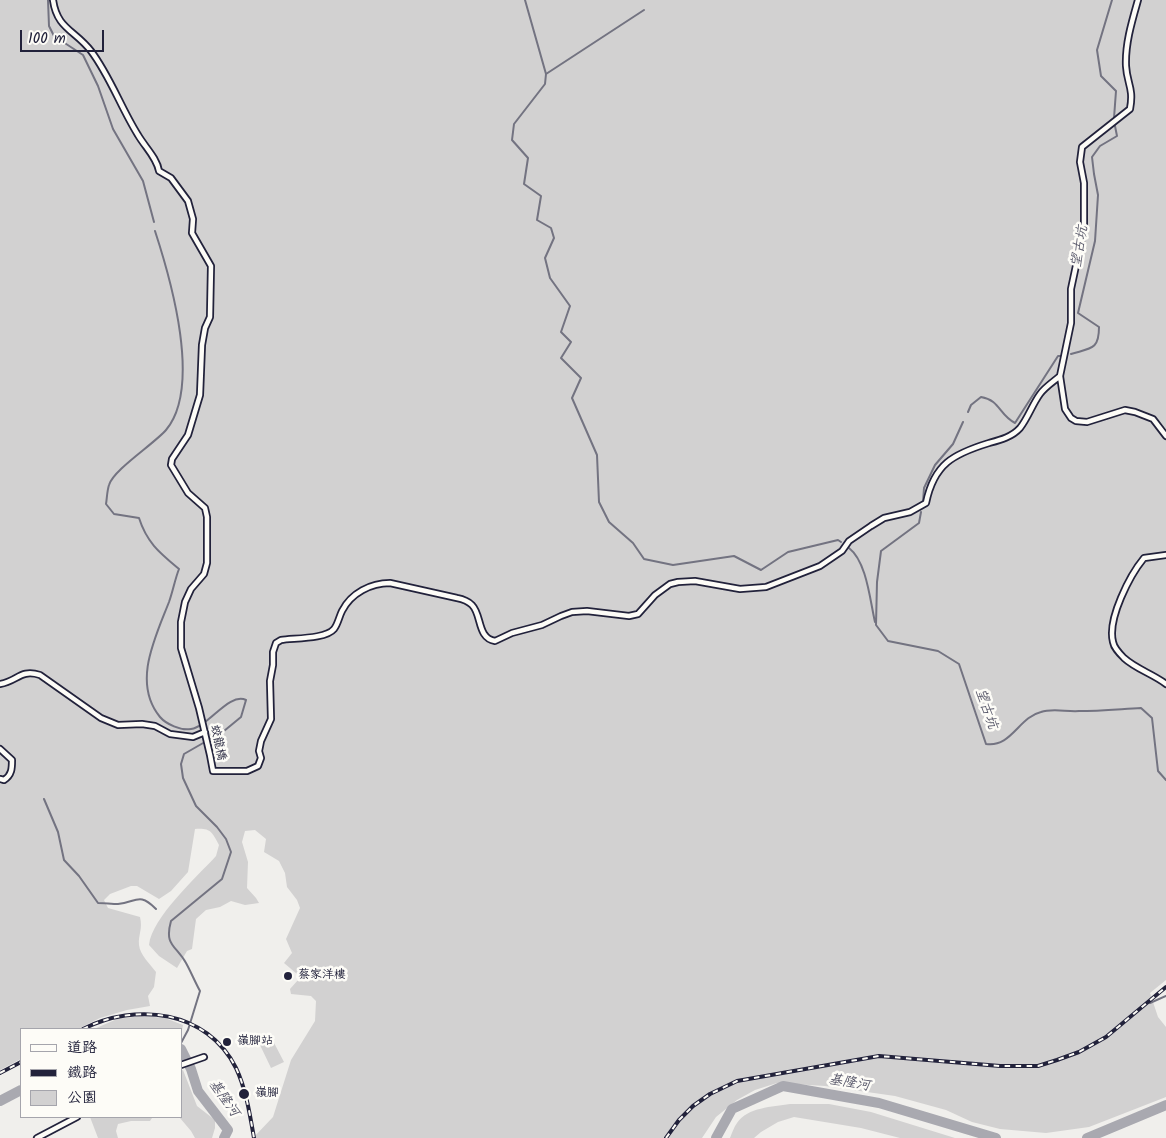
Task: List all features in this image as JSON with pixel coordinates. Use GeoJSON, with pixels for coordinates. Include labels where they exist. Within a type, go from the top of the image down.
{"type":"FeatureCollection","features":[{"type":"Feature","properties":{"kind":"street","name":"蛟龍橋"},"geometry":{"type":"LineString","coordinates":[[53,0],[56,15],[60,22],[90,50],[103,69],[134,130],[158,164],[159,171],[171,178],[188,201],[193,219],[192,233],[211,266],[210,317],[202,345],[200,395],[188,434],[172,459],[171,465],[188,493],[205,508],[207,517],[207,563],[204,574],[191,589],[184,602],[180,622],[181,648],[202,719],[213,771],[247,771],[258,766],[261,758],[259,751],[261,742],[271,719],[270,681],[273,665],[272,652],[276,643],[281,640],[325,635],[334,630],[340,614],[349,600],[370,586],[390,583],[467,601],[472,605],[477,614],[482,631],[488,638],[495,641],[512,633],[542,625],[572,612],[587,611],[629,616],[638,614],[655,595],[670,584],[678,582],[695,581],[740,589],[766,587],[820,566],[842,551],[849,541],[884,518],[910,512],[926,503],[933,479],[938,470],[966,450],[1010,436],[1020,427],[1040,394],[1060,376]]}},
{"type":"Feature","properties":{"kind":"street"},"geometry":{"type":"LineString","coordinates":[[1138,0],[1132,21],[1126,66],[1132,95],[1130,109],[1082,147],[1080,162],[1084,183],[1084,228],[1071,289],[1070,324],[1060,376],[1066,409],[1076,421],[1087,422],[1125,410],[1147,415],[1153,419],[1166,436]]}},
{"type":"Feature","properties":{"kind":"street"},"geometry":{"type":"LineString","coordinates":[[1166,555],[1144,558],[1134,571],[1118,606],[1112,625],[1112,641],[1115,648],[1124,658],[1166,684]]}},
{"type":"Feature","properties":{"kind":"street"},"geometry":{"type":"LineString","coordinates":[[0,684],[12,681],[20,675],[30,672],[40,675],[101,718],[118,725],[142,724],[155,726],[170,734],[193,737],[204,732]]}},
{"type":"Feature","properties":{"kind":"street"},"geometry":{"type":"LineString","coordinates":[[0,749],[12,760],[12,771],[9,777],[4,780],[0,779]]}},
{"type":"Feature","properties":{"kind":"street"},"geometry":{"type":"LineString","coordinates":[[182,1065],[204,1058]]}},
{"type":"Feature","properties":{"kind":"street"},"geometry":{"type":"LineString","coordinates":[[38,1138],[75,1118]]}},
{"type":"Feature","properties":{"kind":"green space"},"geometry":{"type":"Polygon","coordinates":[[[0,0],[1166,0],[1166,980],[1150,993],[1158,1017],[1166,1027],[1166,1097],[1089,1127],[1046,1133],[1000,1129],[972,1122],[946,1110],[895,1096],[825,1086],[777,1083],[755,1090],[737,1100],[716,1117],[702,1138],[253,1138],[273,1117],[291,1060],[315,1021],[316,1001],[311,996],[291,994],[290,989],[298,980],[297,974],[284,963],[292,953],[286,939],[300,908],[297,900],[287,887],[285,873],[279,861],[264,852],[266,839],[255,830],[245,831],[242,842],[248,862],[247,888],[259,903],[245,905],[231,901],[220,907],[206,910],[196,919],[192,949],[187,951],[177,968],[159,956],[149,945],[158,922],[176,898],[216,856],[219,845],[215,837],[208,830],[195,829],[188,872],[171,891],[159,899],[137,886],[131,886],[110,894],[104,900],[108,908],[140,917],[140,949],[143,956],[156,972],[154,987],[148,996],[150,1006],[100,1018],[80,1028],[20,1028],[20,1060],[0,1070],[0,0]]]}},
{"type":"Feature","properties":{"kind":"green space"},"geometry":{"type":"Polygon","coordinates":[[[141,1016],[165,1018],[183,1025],[182,1030],[182,1028],[96,1028],[117,1019],[141,1016]]]}},
{"type":"Feature","properties":{"kind":"green space"},"geometry":{"type":"Polygon","coordinates":[[[272,1039],[284,1062],[271,1068],[260,1045],[272,1039]]]}},
{"type":"Feature","properties":{"kind":"green space"},"geometry":{"type":"Polygon","coordinates":[[[182,1070],[197,1106],[215,1120],[212,1138],[195,1138],[180,1118],[182,1118],[182,1070]]]}},
{"type":"Feature","properties":{"kind":"green space"},"geometry":{"type":"Polygon","coordinates":[[[790,1104],[829,1104],[871,1112],[955,1138],[900,1138],[861,1128],[794,1117],[778,1122],[754,1138],[730,1138],[737,1123],[747,1114],[761,1109],[790,1104]]]}},
{"type":"Feature","properties":{"kind":"green space"},"geometry":{"type":"Polygon","coordinates":[[[90,1118],[152,1118],[150,1121],[131,1121],[118,1124],[116,1131],[118,1138],[98,1138],[90,1118]]]}},
{"type":"Feature","properties":{"kind":"waterway"},"geometry":{"type":"LineString","coordinates":[[48,0],[49,26],[54,36],[83,55],[98,86],[113,129],[143,181],[154,222]]}},
{"type":"Feature","properties":{"kind":"waterway"},"geometry":{"type":"LineString","coordinates":[[525,0],[546,74],[545,84],[514,124],[512,140],[528,158],[524,184],[541,196],[537,220],[551,228],[554,238],[545,258],[550,278],[570,306],[561,332],[571,342],[561,358],[581,378],[572,398],[597,455],[599,502],[609,522],[633,543],[644,559],[673,565],[734,556],[761,570],[788,552],[838,540],[841,542]]}},
{"type":"Feature","properties":{"kind":"waterway","name":"望古坑"},"geometry":{"type":"LineString","coordinates":[[1112,0],[1097,50],[1101,76],[1116,91],[1114,118]]}},
{"type":"Feature","properties":{"kind":"waterway"},"geometry":{"type":"LineString","coordinates":[[546,74],[644,10]]}},
{"type":"Feature","properties":{"kind":"waterway","name":"望古坑"},"geometry":{"type":"LineString","coordinates":[[1071,354],[1092,347],[1099,335],[1099,327],[1078,313],[1095,241],[1098,195],[1092,157],[1100,146],[1117,136],[1115,126]]}},
{"type":"Feature","properties":{"kind":"waterway"},"geometry":{"type":"LineString","coordinates":[[155,231],[169,277],[180,333],[183,361],[182,388],[177,411],[166,430],[112,479],[108,487],[106,504],[114,514],[139,518],[150,541],[179,569],[153,645],[147,675],[148,690],[152,704],[160,717],[174,726],[191,729],[198,727],[233,701],[239,699],[246,700],[241,717],[224,731],[184,754],[181,764],[183,778],[196,806],[217,827],[226,839],[231,852],[222,879],[171,921],[169,929],[170,941],[186,963],[200,991],[188,1030],[182,1041]]}},
{"type":"Feature","properties":{"kind":"waterway","name":"望古坑"},"geometry":{"type":"LineString","coordinates":[[968,412],[971,405],[981,397],[996,404],[1015,423],[1058,356],[1061,356]]}},
{"type":"Feature","properties":{"kind":"waterway","name":"望古坑"},"geometry":{"type":"LineString","coordinates":[[923,502],[924,488],[935,465],[953,444],[963,422]]}},
{"type":"Feature","properties":{"kind":"waterway","name":"望古坑"},"geometry":{"type":"LineString","coordinates":[[921,512],[919,523],[881,551],[877,582],[876,625],[888,641],[938,651],[959,664],[986,744],[995,744],[1002,741],[1033,715],[1045,711],[1141,708],[1152,718],[1158,771],[1166,780]]}},
{"type":"Feature","properties":{"kind":"waterway"},"geometry":{"type":"LineString","coordinates":[[849,548],[855,554],[864,572],[875,622]]}},
{"type":"Feature","properties":{"kind":"waterway"},"geometry":{"type":"LineString","coordinates":[[44,799],[58,832],[64,860],[79,876],[98,903],[118,904],[142,899],[156,909]]}},
{"type":"Feature","properties":{"kind":"waterway"},"geometry":{"type":"LineString","coordinates":[[1150,1003],[1166,996]]}},
{"type":"Feature","properties":{"kind":"waterway","name":"基隆河"},"geometry":{"type":"LineString","coordinates":[[182,1051],[191,1069],[198,1091],[228,1130],[224,1138]]}},
{"type":"Feature","properties":{"kind":"waterway","name":"基隆河"},"geometry":{"type":"LineString","coordinates":[[716,1138],[732,1109],[783,1086],[879,1103],[996,1138]]}},
{"type":"Feature","properties":{"kind":"waterway","name":"基隆河"},"geometry":{"type":"LineString","coordinates":[[0,1101],[20,1091]]}},
{"type":"Feature","properties":{"kind":"waterway","name":"基隆河"},"geometry":{"type":"LineString","coordinates":[[1087,1138],[1166,1105]]}},
{"type":"Feature","properties":{"kind":"railway"},"geometry":{"type":"LineString","coordinates":[[666,1138],[679,1120],[693,1106],[710,1094],[737,1081],[879,1056],[1000,1066],[1038,1066],[1079,1052],[1106,1037],[1166,987]]}},
{"type":"Feature","properties":{"kind":"railway"},"geometry":{"type":"LineString","coordinates":[[86,1028],[125,1016],[147,1014],[189,1023],[207,1034],[223,1049],[236,1068],[245,1093],[254,1138]]}},
{"type":"Feature","properties":{"kind":"railway"},"geometry":{"type":"LineString","coordinates":[[0,1073],[20,1063]]}},
{"type":"Feature","properties":{"kind":"place","name":"蔡家洋樓"},"geometry":{"type":"Point","coordinates":[288,976]}},
{"type":"Feature","properties":{"kind":"place","name":"嶺腳站"},"geometry":{"type":"Point","coordinates":[227,1042]}},
{"type":"Feature","properties":{"kind":"place","name":"嶺腳"},"geometry":{"type":"Point","coordinates":[244,1094]}}]}
